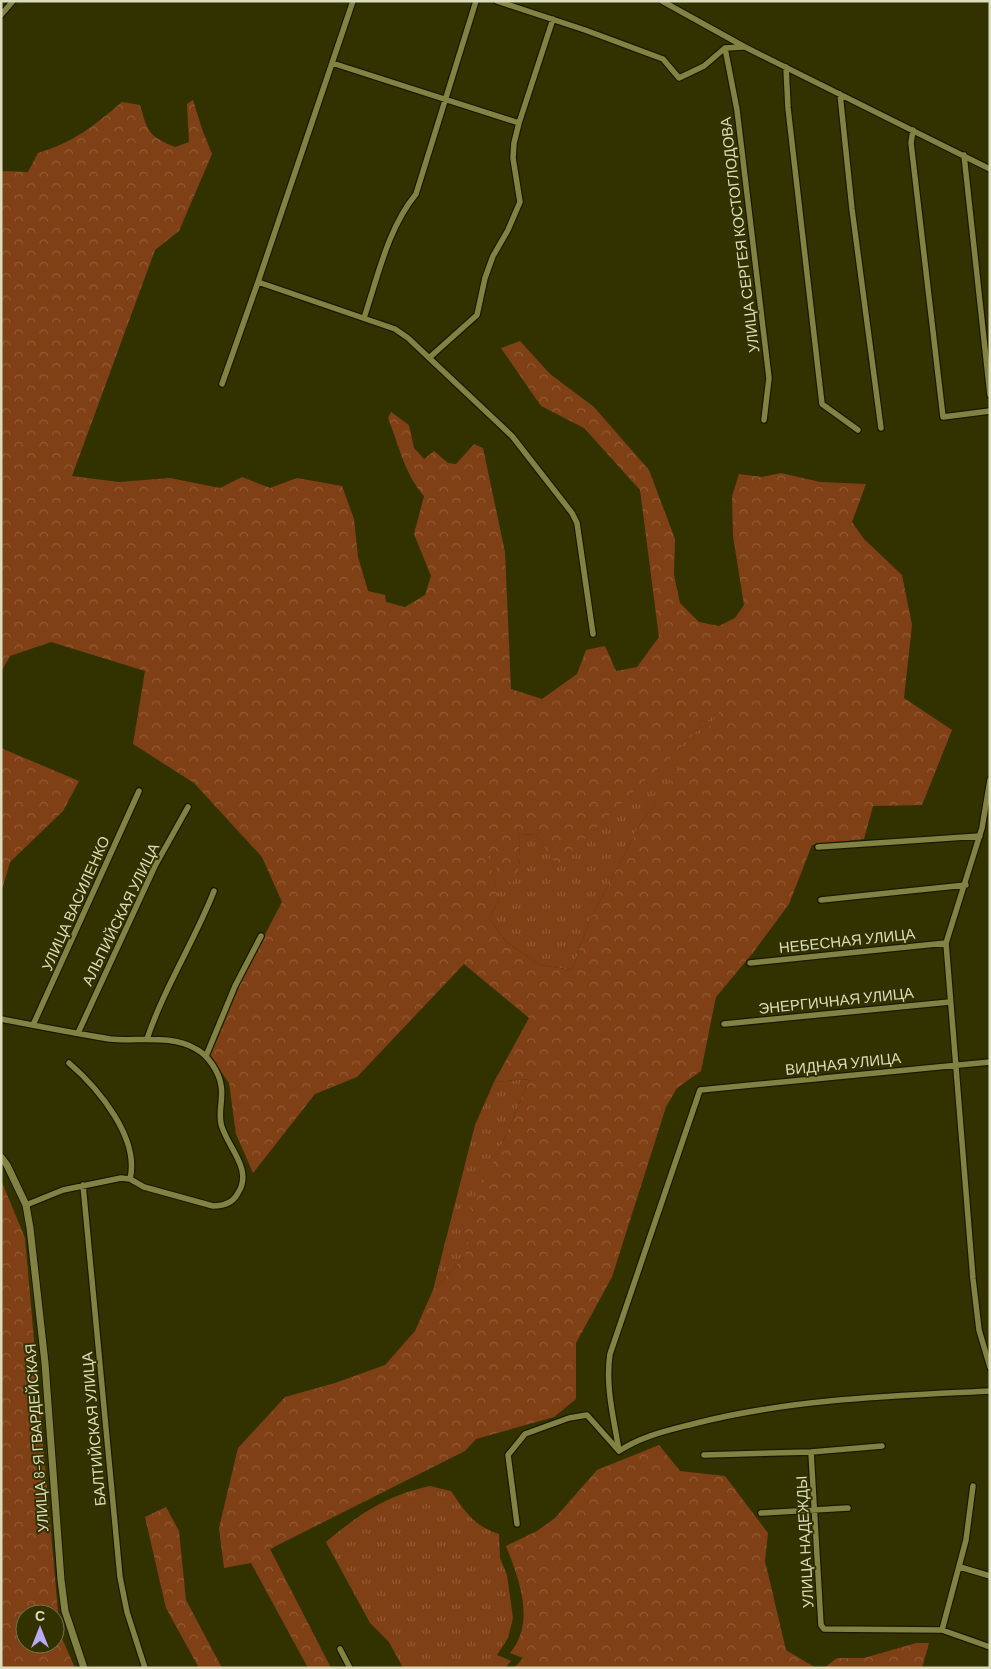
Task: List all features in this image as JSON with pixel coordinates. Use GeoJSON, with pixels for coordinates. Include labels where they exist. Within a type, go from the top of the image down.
{"type":"FeatureCollection","features":[{"type":"Feature","properties":{"kind":"street"},"geometry":{"type":"LineString","coordinates":[[1,15],[13,1]]}},
{"type":"Feature","properties":{"kind":"street"},"geometry":{"type":"LineString","coordinates":[[222,384],[353,1]]}},
{"type":"Feature","properties":{"kind":"street"},"geometry":{"type":"LineString","coordinates":[[364,318],[395,229],[416,194],[476,1]]}},
{"type":"Feature","properties":{"kind":"street"},"geometry":{"type":"LineString","coordinates":[[498,1],[663,59],[679,78],[704,66],[725,48],[745,47]]}},
{"type":"Feature","properties":{"kind":"street"},"geometry":{"type":"LineString","coordinates":[[662,1],[745,47],[990,169]]}},
{"type":"Feature","properties":{"kind":"street"},"geometry":{"type":"LineString","coordinates":[[429,358],[477,316],[485,278],[493,256],[508,230],[520,202],[513,158],[519,123],[553,19]]}},
{"type":"Feature","properties":{"kind":"street","name":"УЛИЦА СЕРГЕЯ КОСТОГЛОДОВА"},"geometry":{"type":"LineString","coordinates":[[725,48],[737,110],[769,378],[764,420]]}},
{"type":"Feature","properties":{"kind":"street"},"geometry":{"type":"LineString","coordinates":[[332,63],[519,123]]}},
{"type":"Feature","properties":{"kind":"street"},"geometry":{"type":"LineString","coordinates":[[786,66],[788,108],[822,404],[858,430]]}},
{"type":"Feature","properties":{"kind":"street"},"geometry":{"type":"LineString","coordinates":[[840,94],[852,209],[881,428]]}},
{"type":"Feature","properties":{"kind":"street"},"geometry":{"type":"LineString","coordinates":[[912,130],[911,143],[944,417],[990,411]]}},
{"type":"Feature","properties":{"kind":"street"},"geometry":{"type":"LineString","coordinates":[[964,155],[990,395]]}},
{"type":"Feature","properties":{"kind":"street"},"geometry":{"type":"LineString","coordinates":[[258,282],[395,329],[408,338],[512,436],[572,513],[577,523],[592,634]]}},
{"type":"Feature","properties":{"kind":"street"},"geometry":{"type":"LineString","coordinates":[[990,780],[980,836],[946,943],[975,1296],[979,1330],[990,1367]]}},
{"type":"Feature","properties":{"kind":"street","name":"УЛИЦА ВАСИЛЕНКО"},"geometry":{"type":"LineString","coordinates":[[33,1025],[139,792]]}},
{"type":"Feature","properties":{"kind":"street","name":"АЛЬПИЙСКАЯ УЛИЦА"},"geometry":{"type":"LineString","coordinates":[[78,1032],[155,866],[188,807]]}},
{"type":"Feature","properties":{"kind":"street"},"geometry":{"type":"LineString","coordinates":[[818,848],[980,836]]}},
{"type":"Feature","properties":{"kind":"street"},"geometry":{"type":"LineString","coordinates":[[821,900],[966,885]]}},
{"type":"Feature","properties":{"kind":"street"},"geometry":{"type":"LineString","coordinates":[[147,1039],[155,1017],[200,926],[214,892]]}},
{"type":"Feature","properties":{"kind":"street"},"geometry":{"type":"LineString","coordinates":[[206,1056],[232,994],[261,936]]}},
{"type":"Feature","properties":{"kind":"street","name":"НЕБЕСНАЯ УЛИЦА"},"geometry":{"type":"LineString","coordinates":[[750,963],[946,943]]}},
{"type":"Feature","properties":{"kind":"street","name":"ЭНЕРГИЧНАЯ УЛИЦА"},"geometry":{"type":"LineString","coordinates":[[724,1024],[950,1002]]}},
{"type":"Feature","properties":{"kind":"street"},"geometry":{"type":"LineString","coordinates":[[1,1018],[116,1039],[147,1039],[188,1045],[206,1056],[221,1085],[222,1126],[242,1167],[242,1187],[237,1196],[222,1206],[213,1206],[144,1187],[130,1178],[112,1178],[83,1185],[53,1193],[26,1205]]}},
{"type":"Feature","properties":{"kind":"street","name":"ВИДНАЯ УЛИЦА"},"geometry":{"type":"LineString","coordinates":[[619,1451],[609,1390],[608,1368],[610,1354],[700,1090],[990,1062]]}},
{"type":"Feature","properties":{"kind":"street"},"geometry":{"type":"LineString","coordinates":[[69,1063],[86,1078],[111,1111],[132,1157],[133,1166],[130,1178]]}},
{"type":"Feature","properties":{"kind":"street","name":"УЛИЦА 8-Я ГВАРДЕЙСКАЯ"},"geometry":{"type":"LineString","coordinates":[[1,1157],[8,1165],[26,1205],[45,1363],[61,1580],[65,1611],[84,1668]]}},
{"type":"Feature","properties":{"kind":"street","name":"БАЛТИЙСКАЯ УЛИЦА"},"geometry":{"type":"LineString","coordinates":[[83,1185],[120,1577],[124,1600],[145,1668]]}},
{"type":"Feature","properties":{"kind":"street"},"geometry":{"type":"LineString","coordinates":[[517,1524],[508,1455],[525,1434],[570,1418],[587,1416],[619,1451],[646,1436],[736,1413],[809,1404],[990,1391]]}},
{"type":"Feature","properties":{"kind":"street"},"geometry":{"type":"LineString","coordinates":[[704,1455],[811,1452],[882,1446]]}},
{"type":"Feature","properties":{"kind":"street","name":"УЛИЦА НАДЕЖДЫ"},"geometry":{"type":"LineString","coordinates":[[811,1452],[821,1624],[824,1629],[942,1630]]}},
{"type":"Feature","properties":{"kind":"street"},"geometry":{"type":"LineString","coordinates":[[973,1486],[966,1540],[942,1630],[990,1647]]}},
{"type":"Feature","properties":{"kind":"street"},"geometry":{"type":"LineString","coordinates":[[761,1513],[848,1508]]}},
{"type":"Feature","properties":{"kind":"street"},"geometry":{"type":"LineString","coordinates":[[960,1567],[990,1576]]}},
{"type":"Feature","properties":{"kind":"street"},"geometry":{"type":"LineString","coordinates":[[340,1649],[350,1668]]}},
{"type":"Feature","properties":{"kind":"green space"},"geometry":{"type":"Polygon","coordinates":[[[193,100],[212,154],[179,231],[155,250],[72,476],[119,482],[170,478],[220,488],[242,477],[270,488],[297,478],[342,486],[354,519],[358,557],[368,591],[385,595],[386,602],[405,607],[425,595],[431,576],[414,534],[424,496],[411,478],[388,418],[391,412],[409,425],[414,448],[424,459],[434,451],[448,463],[456,464],[474,444],[483,448],[505,552],[511,689],[542,699],[577,674],[586,650],[605,646],[616,671],[637,667],[659,637],[640,490],[584,428],[541,406],[501,348],[520,341],[550,374],[594,407],[649,470],[675,539],[674,575],[680,603],[699,622],[719,626],[735,618],[744,605],[733,536],[732,496],[739,474],[762,477],[781,473],[820,482],[866,484],[852,522],[864,539],[902,575],[912,625],[904,698],[952,730],[922,805],[873,806],[864,839],[812,845],[789,904],[752,954],[716,997],[701,1071],[677,1088],[666,1107],[612,1277],[576,1343],[576,1399],[554,1417],[476,1439],[465,1451],[270,1549],[331,1668],[308,1668],[251,1563],[224,1568],[219,1528],[238,1448],[285,1397],[335,1383],[385,1365],[415,1331],[433,1290],[465,1256],[469,1239],[461,1226],[498,1153],[530,1079],[494,1082],[529,1018],[464,964],[357,1077],[315,1094],[253,1173],[236,1134],[229,1083],[205,1049],[282,902],[262,857],[194,783],[133,744],[145,671],[51,642],[10,656],[1,672],[1,171],[28,172],[38,153],[63,143],[83,132],[122,102],[140,105],[147,127],[159,140],[175,147],[189,142],[187,104],[193,100]],[[725,704],[557,865],[536,835],[520,834],[519,868],[511,886],[487,852],[499,901],[489,918],[506,942],[540,965],[572,970],[588,924],[639,826],[725,704]]]}},
{"type":"Feature","properties":{"kind":"green space"},"geometry":{"type":"Polygon","coordinates":[[[728,701],[639,826],[588,924],[572,970],[540,965],[506,942],[489,918],[499,901],[486,851],[519,868],[520,834],[536,835],[557,864],[728,701]]]}},
{"type":"Feature","properties":{"kind":"green space"},"geometry":{"type":"Polygon","coordinates":[[[1,748],[79,781],[63,811],[10,862],[1,893],[1,748]]]}},
{"type":"Feature","properties":{"kind":"green space"},"geometry":{"type":"Polygon","coordinates":[[[530,1079],[498,1153],[465,1256],[433,1290],[475,1125],[494,1082],[530,1079]]]}},
{"type":"Feature","properties":{"kind":"green space"},"geometry":{"type":"Polygon","coordinates":[[[1,1180],[25,1238],[57,1604],[15,1604],[15,1654],[65,1654],[65,1645],[75,1668],[1,1668],[1,1180]]]}},
{"type":"Feature","properties":{"kind":"green space"},"geometry":{"type":"Polygon","coordinates":[[[659,1445],[680,1471],[725,1476],[768,1533],[765,1561],[786,1650],[816,1668],[514,1668],[523,1658],[510,1653],[518,1641],[524,1614],[520,1586],[506,1546],[537,1531],[555,1518],[597,1470],[659,1445]]]}},
{"type":"Feature","properties":{"kind":"green space"},"geometry":{"type":"Polygon","coordinates":[[[430,1486],[451,1491],[471,1517],[483,1527],[499,1534],[500,1558],[507,1575],[513,1618],[508,1638],[497,1655],[511,1661],[505,1668],[403,1668],[389,1642],[370,1623],[326,1542],[362,1514],[387,1500],[430,1486]]]}},
{"type":"Feature","properties":{"kind":"green space"},"geometry":{"type":"Polygon","coordinates":[[[166,1507],[179,1531],[186,1600],[222,1668],[199,1668],[166,1608],[145,1517],[166,1507]]]}},
{"type":"Feature","properties":{"kind":"green space"},"geometry":{"type":"Polygon","coordinates":[[[916,1643],[929,1643],[922,1668],[824,1668],[837,1658],[864,1658],[916,1643]]]}}]}
